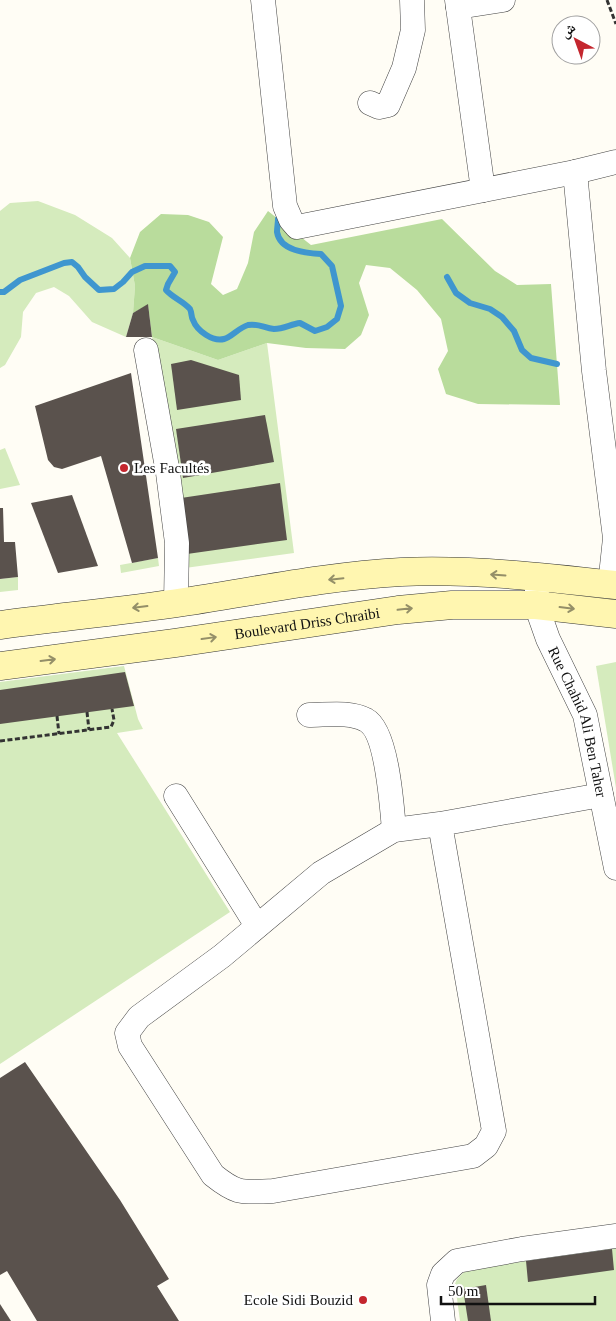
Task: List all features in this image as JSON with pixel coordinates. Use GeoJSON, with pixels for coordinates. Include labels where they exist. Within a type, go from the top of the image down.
{"type":"FeatureCollection","features":[{"type":"Feature","properties":{"kind":"main road"},"geometry":{"type":"LineString","coordinates":[[0,625],[176,603],[323,580],[401,572],[453,572],[538,577],[613,585]]}},
{"type":"Feature","properties":{"kind":"main road","name":"Boulevard Driss Chraibi"},"geometry":{"type":"LineString","coordinates":[[0,666],[452,604],[536,605],[616,614]]}},
{"type":"Feature","properties":{"kind":"street"},"geometry":{"type":"LineString","coordinates":[[262,0],[285,206],[291,220],[298,227],[575,172],[616,162]]}},
{"type":"Feature","properties":{"kind":"street"},"geometry":{"type":"LineString","coordinates":[[370,103],[379,107],[388,105],[404,68],[413,30],[412,0]]}},
{"type":"Feature","properties":{"kind":"street"},"geometry":{"type":"LineString","coordinates":[[483,190],[458,4],[503,0]]}},
{"type":"Feature","properties":{"kind":"street"},"geometry":{"type":"LineString","coordinates":[[575,172],[594,371],[612,479],[615,538],[613,585]]}},
{"type":"Feature","properties":{"kind":"street"},"geometry":{"type":"LineString","coordinates":[[146,350],[168,473],[177,543],[176,603]]}},
{"type":"Feature","properties":{"kind":"street","name":"Rue Chahid Ali Ben Taher"},"geometry":{"type":"LineString","coordinates":[[538,577],[536,605],[548,639],[585,715],[616,868]]}},
{"type":"Feature","properties":{"kind":"street"},"geometry":{"type":"LineString","coordinates":[[309,715],[355,715],[368,721],[376,732],[386,758],[394,830]]}},
{"type":"Feature","properties":{"kind":"street"},"geometry":{"type":"LineString","coordinates":[[176,796],[257,926]]}},
{"type":"Feature","properties":{"kind":"street"},"geometry":{"type":"LineString","coordinates":[[440,824],[494,1131],[486,1146],[472,1156],[272,1191],[243,1192],[229,1188],[213,1175],[130,1046],[127,1033],[139,1017],[222,956],[321,874],[394,830],[440,824],[601,796]]}},
{"type":"Feature","properties":{"kind":"street"},"geometry":{"type":"LineString","coordinates":[[443,1321],[439,1285],[443,1274],[457,1261],[522,1249],[616,1236]]}},
{"type":"Feature","properties":{"kind":"path"},"geometry":{"type":"LineString","coordinates":[[607,0],[616,24]]}},
{"type":"Feature","properties":{"kind":"path"},"geometry":{"type":"LineString","coordinates":[[0,741],[111,727],[114,720],[112,709]]}},
{"type":"Feature","properties":{"kind":"path"},"geometry":{"type":"LineString","coordinates":[[87,712],[89,730]]}},
{"type":"Feature","properties":{"kind":"path"},"geometry":{"type":"LineString","coordinates":[[57,716],[59,734]]}},
{"type":"Feature","properties":{"kind":"green space"},"geometry":{"type":"Polygon","coordinates":[[[38,201],[75,215],[112,238],[130,258],[135,286],[133,313],[126,337],[92,322],[69,296],[54,287],[36,293],[23,312],[21,337],[5,365],[0,368],[0,211],[10,203],[38,201]]]}},
{"type":"Feature","properties":{"kind":"green space"},"geometry":{"type":"Polygon","coordinates":[[[268,211],[311,245],[442,219],[495,271],[517,285],[551,284],[560,405],[478,404],[446,394],[438,369],[448,351],[441,319],[417,290],[390,268],[366,265],[359,283],[369,315],[361,335],[345,349],[306,348],[267,343],[218,360],[152,337],[148,305],[133,313],[135,286],[130,258],[140,232],[161,214],[188,215],[209,222],[223,237],[211,284],[223,295],[237,289],[248,263],[254,232],[268,211]]]}},
{"type":"Feature","properties":{"kind":"green space"},"geometry":{"type":"Polygon","coordinates":[[[152,337],[218,360],[267,343],[294,553],[185,568],[163,389],[152,337]]]}},
{"type":"Feature","properties":{"kind":"green space"},"geometry":{"type":"Polygon","coordinates":[[[5,448],[20,485],[0,489],[0,450],[5,448]]]}},
{"type":"Feature","properties":{"kind":"green space"},"geometry":{"type":"Polygon","coordinates":[[[158,558],[159,566],[121,573],[120,565],[158,558]]]}},
{"type":"Feature","properties":{"kind":"green space"},"geometry":{"type":"Polygon","coordinates":[[[18,577],[18,590],[0,592],[0,579],[18,577]]]}},
{"type":"Feature","properties":{"kind":"green space"},"geometry":{"type":"Polygon","coordinates":[[[616,662],[616,788],[596,666],[616,662]]]}},
{"type":"Feature","properties":{"kind":"green space"},"geometry":{"type":"Polygon","coordinates":[[[124,666],[138,719],[143,729],[117,733],[230,912],[0,1064],[0,682],[124,666]]]}},
{"type":"Feature","properties":{"kind":"green space"},"geometry":{"type":"Polygon","coordinates":[[[616,1248],[616,1321],[460,1321],[455,1284],[457,1279],[466,1270],[616,1248]]]}},
{"type":"Feature","properties":{"kind":"building"},"geometry":{"type":"Polygon","coordinates":[[[148,304],[152,337],[126,337],[133,313],[148,304]]]}},
{"type":"Feature","properties":{"kind":"building"},"geometry":{"type":"Polygon","coordinates":[[[191,360],[239,375],[241,400],[177,410],[171,364],[191,360]]]}},
{"type":"Feature","properties":{"kind":"building","name":"Les Facultés"},"geometry":{"type":"Polygon","coordinates":[[[131,373],[158,558],[132,563],[101,456],[62,469],[54,467],[48,460],[35,406],[131,373]]]}},
{"type":"Feature","properties":{"kind":"building"},"geometry":{"type":"Polygon","coordinates":[[[265,415],[274,462],[183,478],[176,429],[265,415]]]}},
{"type":"Feature","properties":{"kind":"building"},"geometry":{"type":"Polygon","coordinates":[[[280,483],[287,540],[187,554],[181,498],[280,483]]]}},
{"type":"Feature","properties":{"kind":"building"},"geometry":{"type":"Polygon","coordinates":[[[72,495],[98,566],[58,573],[31,503],[72,495]]]}},
{"type":"Feature","properties":{"kind":"building"},"geometry":{"type":"Polygon","coordinates":[[[0,508],[3,508],[4,542],[15,542],[18,577],[0,579],[0,508]]]}},
{"type":"Feature","properties":{"kind":"building"},"geometry":{"type":"Polygon","coordinates":[[[125,672],[134,706],[0,724],[0,690],[125,672]]]}},
{"type":"Feature","properties":{"kind":"building"},"geometry":{"type":"Polygon","coordinates":[[[25,1062],[120,1200],[169,1279],[157,1286],[179,1321],[37,1321],[7,1271],[0,1275],[0,1078],[25,1062]]]}},
{"type":"Feature","properties":{"kind":"building"},"geometry":{"type":"Polygon","coordinates":[[[612,1249],[614,1270],[528,1282],[526,1261],[612,1249]]]}},
{"type":"Feature","properties":{"kind":"building"},"geometry":{"type":"Polygon","coordinates":[[[486,1285],[491,1321],[468,1321],[463,1289],[486,1285]]]}},
{"type":"Feature","properties":{"kind":"building"},"geometry":{"type":"Polygon","coordinates":[[[0,1304],[11,1321],[0,1321],[0,1304]]]}},
{"type":"Feature","properties":{"kind":"waterway"},"geometry":{"type":"LineString","coordinates":[[0,292],[4,292],[20,280],[64,263],[72,262],[99,290],[114,289],[132,272],[145,266],[170,266],[175,272],[166,290],[190,309],[192,319],[198,328],[215,339],[224,339],[248,325],[258,325],[274,329],[300,323],[315,331],[327,327],[337,319],[341,306],[332,266],[321,254],[294,250],[283,243],[277,232],[278,219]]}},
{"type":"Feature","properties":{"kind":"waterway"},"geometry":{"type":"LineString","coordinates":[[447,277],[456,293],[470,303],[490,309],[502,317],[514,331],[522,350],[531,358],[557,364]]}},
{"type":"Feature","properties":{"kind":"place","name":"Les Facultés"},"geometry":{"type":"Point","coordinates":[124,468]}},
{"type":"Feature","properties":{"kind":"place","name":"Ecole Sidi Bouzid"},"geometry":{"type":"Point","coordinates":[363,1300]}}]}
